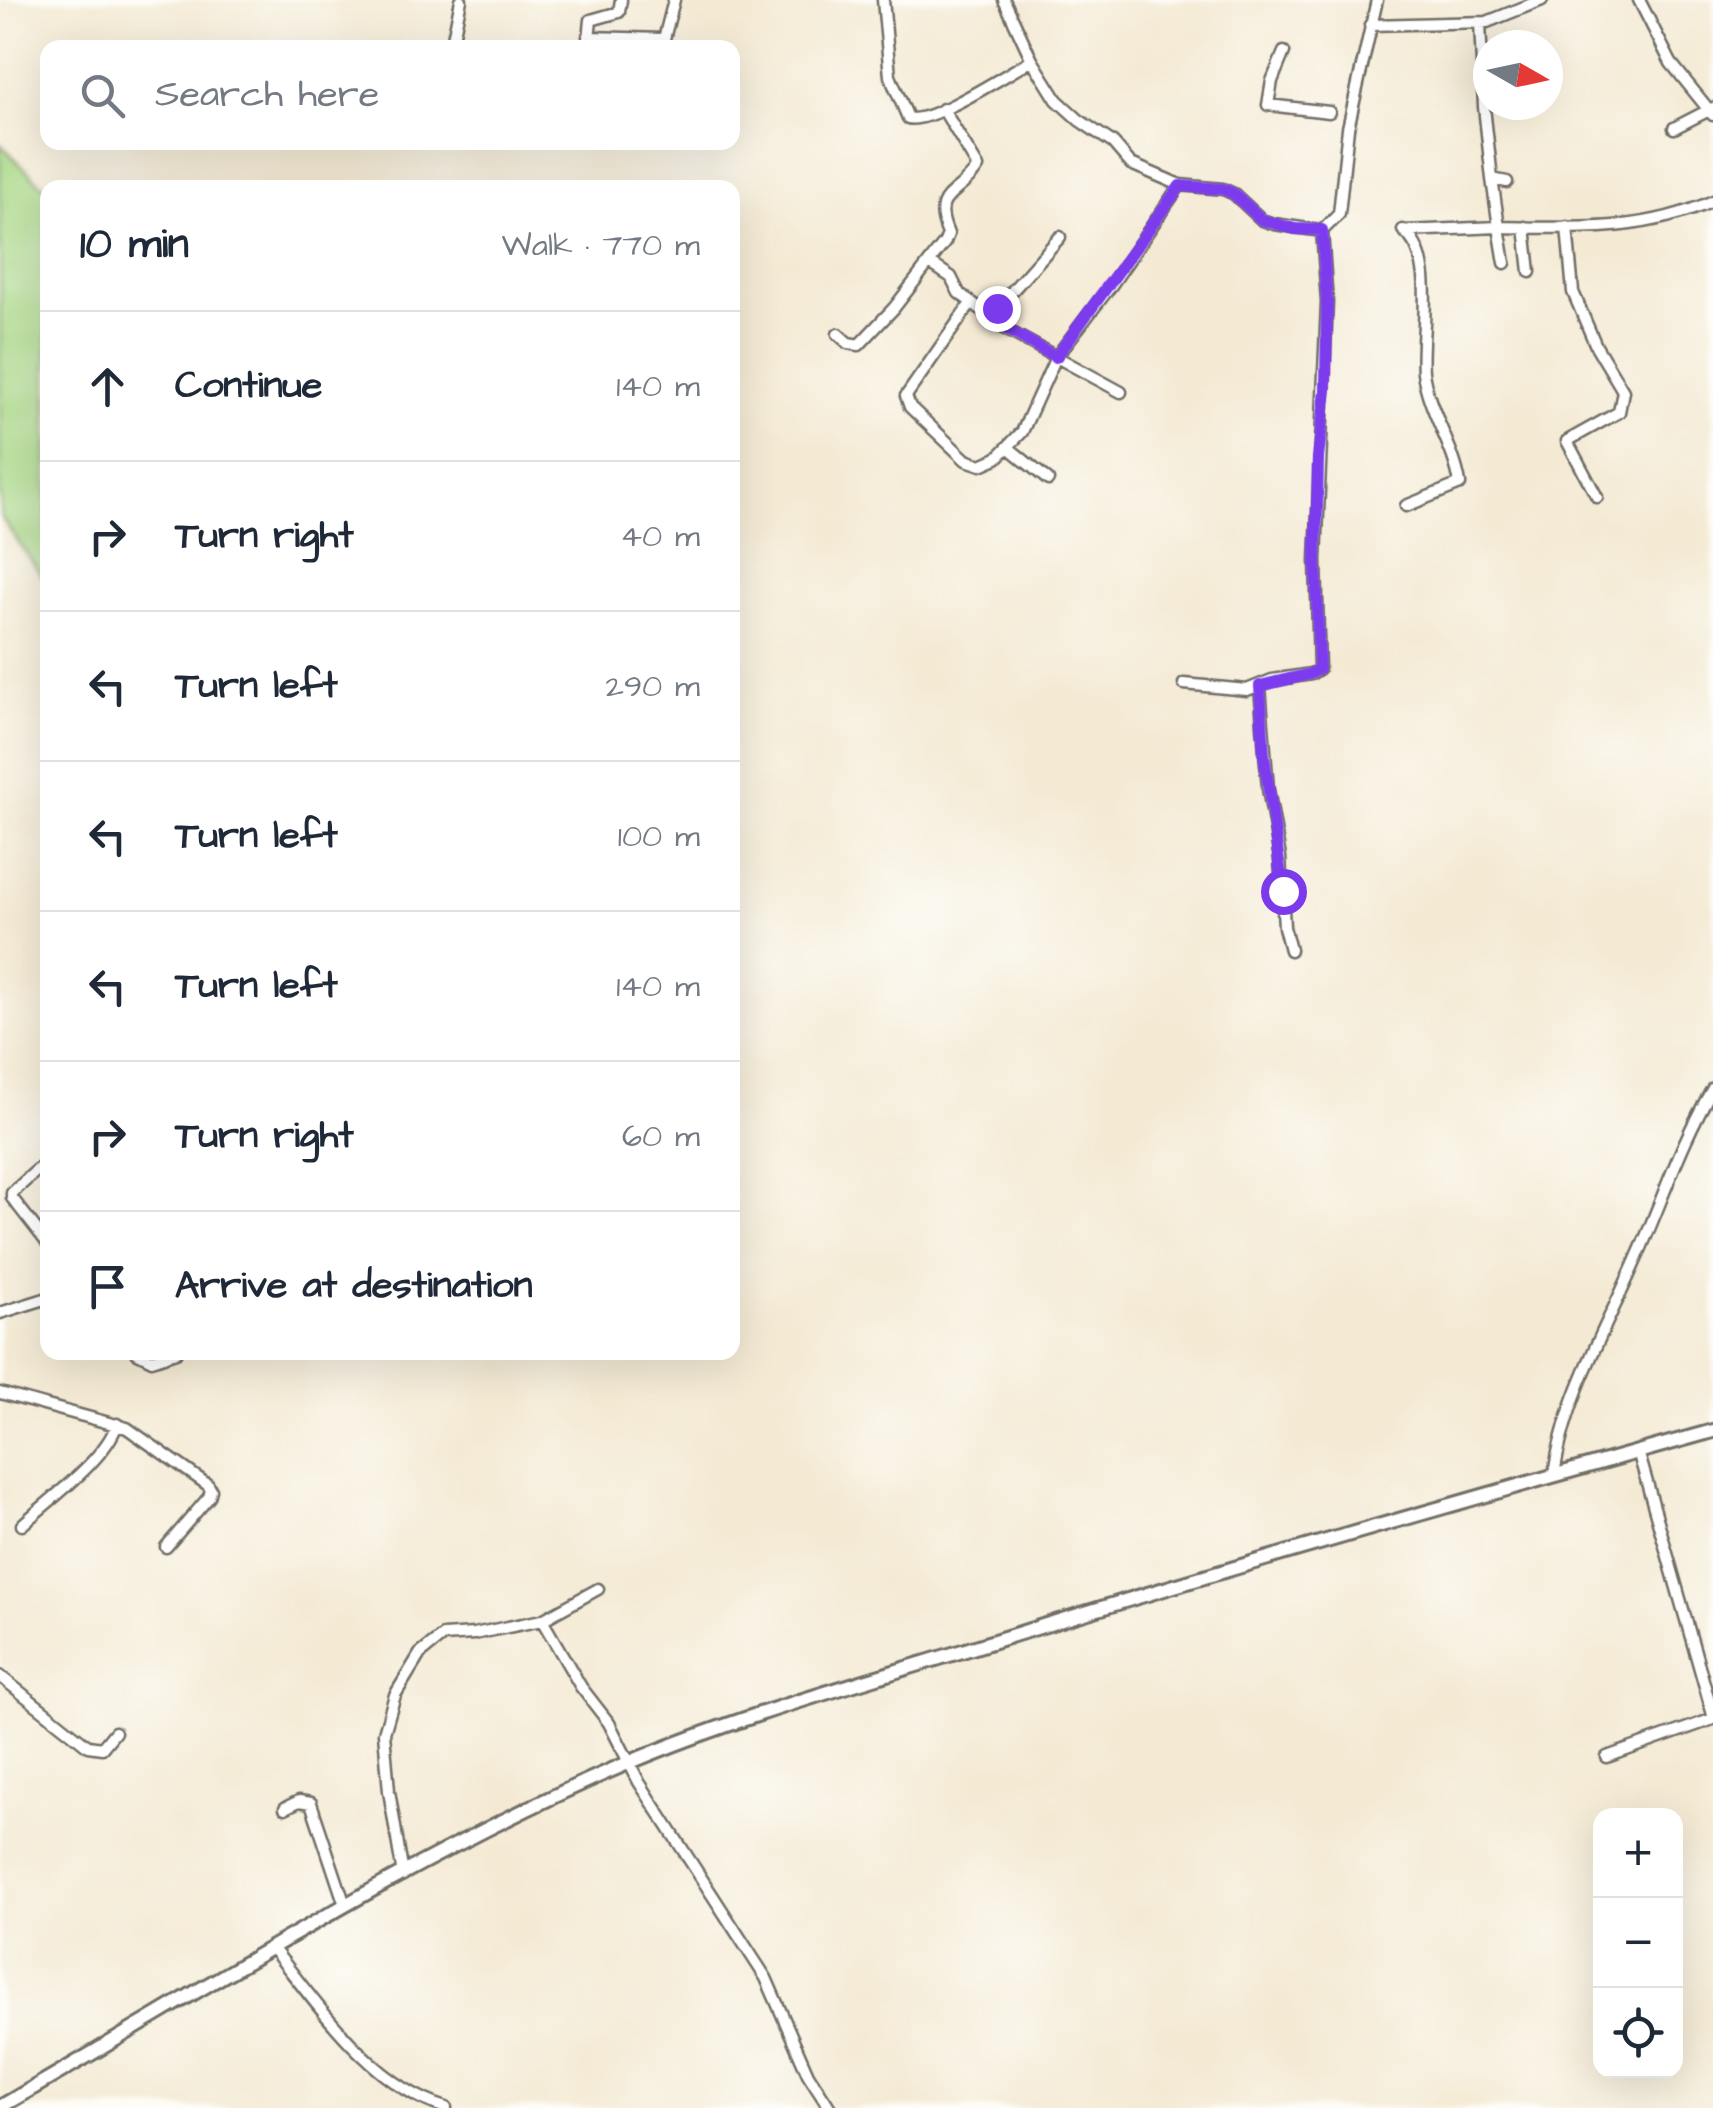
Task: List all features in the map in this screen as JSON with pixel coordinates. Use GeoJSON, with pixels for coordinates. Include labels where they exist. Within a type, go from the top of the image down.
{"type":"FeatureCollection","features":[{"type":"Feature","properties":{"kind":"street"},"geometry":{"type":"LineString","coordinates":[[453,38],[461,0]]}},
{"type":"Feature","properties":{"kind":"street"},"geometry":{"type":"LineString","coordinates":[[588,40],[591,20],[620,12],[621,0]]}},
{"type":"Feature","properties":{"kind":"street"},"geometry":{"type":"LineString","coordinates":[[639,40],[664,39],[674,0]]}},
{"type":"Feature","properties":{"kind":"street"},"geometry":{"type":"LineString","coordinates":[[883,0],[890,76],[908,118],[915,121],[1032,60]]}},
{"type":"Feature","properties":{"kind":"street"},"geometry":{"type":"LineString","coordinates":[[1004,0],[1032,60],[1058,100],[1079,120],[1104,135],[1131,164],[1180,186],[1223,189],[1262,220],[1295,229],[1322,230],[1340,214],[1348,128],[1378,0]]}},
{"type":"Feature","properties":{"kind":"street"},"geometry":{"type":"LineString","coordinates":[[1370,25],[1480,23],[1542,0]]}},
{"type":"Feature","properties":{"kind":"street"},"geometry":{"type":"LineString","coordinates":[[1639,0],[1671,64],[1712,111],[1674,128]]}},
{"type":"Feature","properties":{"kind":"street"},"geometry":{"type":"LineString","coordinates":[[1480,23],[1492,178],[1505,263]]}},
{"type":"Feature","properties":{"kind":"street"},"geometry":{"type":"LineString","coordinates":[[1284,52],[1272,81],[1268,105],[1328,112]]}},
{"type":"Feature","properties":{"kind":"street"},"geometry":{"type":"LineString","coordinates":[[838,334],[848,344],[859,345],[930,264],[948,234],[940,217],[941,207],[978,167],[943,109]]}},
{"type":"Feature","properties":{"kind":"street"},"geometry":{"type":"LineString","coordinates":[[1492,178],[1508,182]]}},
{"type":"Feature","properties":{"kind":"street"},"geometry":{"type":"LineString","coordinates":[[971,303],[908,390],[907,402],[974,464],[989,463],[1009,448],[1028,422],[1056,357],[1180,186]]}},
{"type":"Feature","properties":{"kind":"street"},"geometry":{"type":"LineString","coordinates":[[1406,506],[1460,484],[1424,374],[1426,313],[1420,252],[1404,230],[1620,228],[1678,216],[1713,201]]}},
{"type":"Feature","properties":{"kind":"street"},"geometry":{"type":"LineString","coordinates":[[1567,227],[1573,292],[1596,346],[1623,391],[1619,412],[1568,441],[1596,497]]}},
{"type":"Feature","properties":{"kind":"street"},"geometry":{"type":"LineString","coordinates":[[1524,228],[1530,272]]}},
{"type":"Feature","properties":{"kind":"street"},"geometry":{"type":"LineString","coordinates":[[1184,684],[1247,690],[1319,669],[1318,458],[1326,390],[1327,302],[1322,230]]}},
{"type":"Feature","properties":{"kind":"street"},"geometry":{"type":"LineString","coordinates":[[990,316],[1060,237]]}},
{"type":"Feature","properties":{"kind":"street"},"geometry":{"type":"LineString","coordinates":[[930,264],[951,277],[960,294],[1005,328],[1122,392]]}},
{"type":"Feature","properties":{"kind":"street"},"geometry":{"type":"LineString","coordinates":[[1009,448],[1048,480]]}},
{"type":"Feature","properties":{"kind":"street"},"geometry":{"type":"LineString","coordinates":[[1260,686],[1268,789],[1290,950]]}},
{"type":"Feature","properties":{"kind":"street"},"geometry":{"type":"LineString","coordinates":[[1554,1476],[1562,1433],[1594,1350],[1692,1122],[1713,1088]]}},
{"type":"Feature","properties":{"kind":"street"},"geometry":{"type":"LineString","coordinates":[[40,1167],[12,1193],[12,1198],[40,1234]]}},
{"type":"Feature","properties":{"kind":"street"},"geometry":{"type":"LineString","coordinates":[[0,1313],[40,1300]]}},
{"type":"Feature","properties":{"kind":"street"},"geometry":{"type":"LineString","coordinates":[[0,1393],[117,1424],[137,1433],[211,1490],[210,1497],[166,1548]]}},
{"type":"Feature","properties":{"kind":"street"},"geometry":{"type":"LineString","coordinates":[[22,1525],[98,1454],[117,1424]]}},
{"type":"Feature","properties":{"kind":"street"},"geometry":{"type":"LineString","coordinates":[[0,2107],[346,1905],[630,1762],[772,1711],[1008,1637],[1713,1430]]}},
{"type":"Feature","properties":{"kind":"street"},"geometry":{"type":"LineString","coordinates":[[1607,1757],[1713,1717],[1638,1452]]}},
{"type":"Feature","properties":{"kind":"street"},"geometry":{"type":"LineString","coordinates":[[403,1875],[384,1756],[387,1716],[420,1654],[443,1636],[542,1620],[598,1589]]}},
{"type":"Feature","properties":{"kind":"street"},"geometry":{"type":"LineString","coordinates":[[542,1620],[766,1978],[808,2074],[830,2108]]}},
{"type":"Feature","properties":{"kind":"street"},"geometry":{"type":"LineString","coordinates":[[0,1676],[88,1746],[102,1748],[115,1732]]}},
{"type":"Feature","properties":{"kind":"street"},"geometry":{"type":"LineString","coordinates":[[285,1808],[299,1801],[311,1802],[346,1905]]}},
{"type":"Feature","properties":{"kind":"street"},"geometry":{"type":"LineString","coordinates":[[273,1949],[338,2027],[390,2078],[411,2094],[446,2108]]}},
{"type":"Feature","properties":{"kind":"green space"},"geometry":{"type":"Polygon","coordinates":[[[0,144],[40,183],[40,573],[0,516],[0,144]]]}},
{"type":"Feature","properties":{"kind":"route"},"geometry":{"type":"LineString","coordinates":[[997,308],[990,316],[999,324],[1056,357],[1180,186],[1223,189],[1262,220],[1295,229],[1322,230],[1327,302],[1326,390],[1318,458],[1319,669],[1260,686],[1264,755],[1283,891]]}}]}
